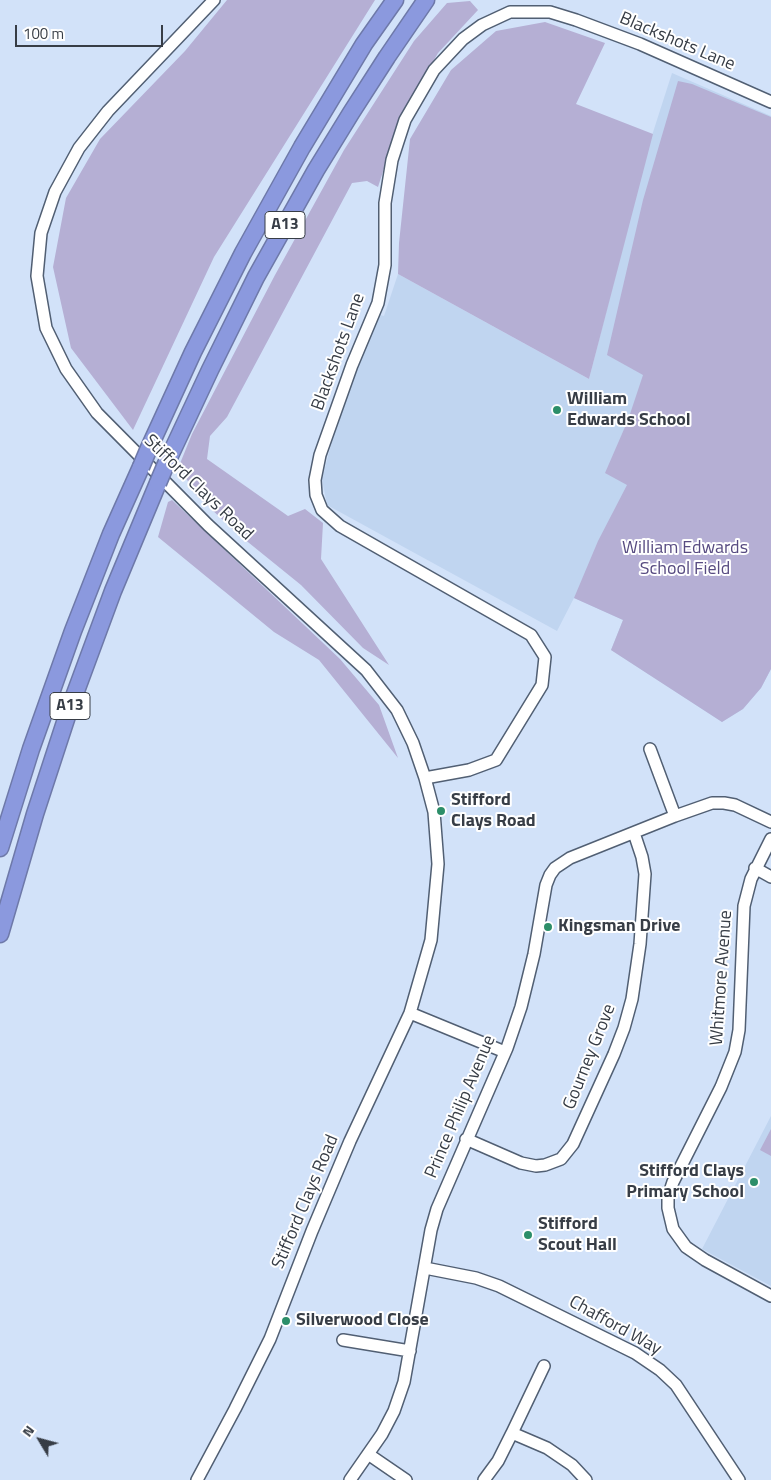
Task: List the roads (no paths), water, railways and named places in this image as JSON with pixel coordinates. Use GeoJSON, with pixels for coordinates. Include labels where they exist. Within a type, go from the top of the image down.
{"type":"FeatureCollection","features":[{"type":"Feature","properties":{"kind":"highway","name":"A13"},"geometry":{"type":"LineString","coordinates":[[0,848],[31,749],[73,631],[112,534],[193,352],[302,147],[364,44],[395,0]]}},
{"type":"Feature","properties":{"kind":"highway","name":"A13"},"geometry":{"type":"LineString","coordinates":[[0,934],[32,823],[69,710],[113,591],[166,464],[256,277],[346,121],[387,56],[426,0]]}},
{"type":"Feature","properties":{"kind":"street","name":"Stifford Clays Road"},"geometry":{"type":"LineString","coordinates":[[197,1480],[270,1339],[312,1231],[350,1141],[410,1013],[431,940],[438,864],[434,812],[425,778],[413,742],[397,710],[366,670],[208,525],[97,413],[66,369],[46,328],[37,276],[41,233],[55,192],[79,148],[108,111],[214,0]]}},
{"type":"Feature","properties":{"kind":"street","name":"Blackshots Lane"},"geometry":{"type":"LineString","coordinates":[[425,778],[469,770],[496,760],[542,685],[545,657],[531,634],[340,526],[322,510],[316,495],[315,480],[320,455],[352,365],[378,303],[385,265],[385,203],[392,160],[406,120],[434,70],[463,39],[482,24],[510,12],[550,12],[576,20],[640,44],[771,102]]}},
{"type":"Feature","properties":{"kind":"street"},"geometry":{"type":"LineString","coordinates":[[650,749],[675,816]]}},
{"type":"Feature","properties":{"kind":"street","name":"Prince Philip Avenue"},"geometry":{"type":"LineString","coordinates":[[350,1480],[382,1434],[394,1411],[404,1382],[436,1209],[505,1052],[520,1007],[534,954],[546,885],[550,875],[555,868],[570,858],[712,803],[724,803],[745,808],[771,822]]}},
{"type":"Feature","properties":{"kind":"street","name":"Gourney Grove"},"geometry":{"type":"LineString","coordinates":[[466,1139],[521,1163],[536,1166],[545,1166],[561,1159],[573,1144],[614,1054],[632,999],[640,944],[645,874],[642,857],[634,833]]}},
{"type":"Feature","properties":{"kind":"street","name":"Whitmore Avenue"},"geometry":{"type":"LineString","coordinates":[[771,838],[755,868],[747,890],[744,906],[739,1030],[734,1052],[722,1087],[673,1182],[668,1197],[668,1208],[673,1229],[686,1247],[700,1257],[771,1296]]}},
{"type":"Feature","properties":{"kind":"street"},"geometry":{"type":"LineString","coordinates":[[755,868],[771,877]]}},
{"type":"Feature","properties":{"kind":"street"},"geometry":{"type":"LineString","coordinates":[[410,1013],[505,1052]]}},
{"type":"Feature","properties":{"kind":"street","name":"Chafford Way"},"geometry":{"type":"LineString","coordinates":[[425,1268],[476,1278],[499,1286],[641,1357],[660,1370],[676,1385],[739,1480]]}},
{"type":"Feature","properties":{"kind":"street"},"geometry":{"type":"LineString","coordinates":[[343,1340],[410,1351]]}},
{"type":"Feature","properties":{"kind":"street"},"geometry":{"type":"LineString","coordinates":[[484,1480],[498,1461],[544,1366]]}},
{"type":"Feature","properties":{"kind":"street"},"geometry":{"type":"LineString","coordinates":[[512,1433],[547,1448],[572,1464],[586,1480]]}},
{"type":"Feature","properties":{"kind":"street"},"geometry":{"type":"LineString","coordinates":[[368,1454],[406,1480]]}},
{"type":"Feature","properties":{"kind":"place","name":"William Edwards School"},"geometry":{"type":"Point","coordinates":[557,410]}},
{"type":"Feature","properties":{"kind":"place","name":"Stifford Clays Road"},"geometry":{"type":"Point","coordinates":[441,811]}},
{"type":"Feature","properties":{"kind":"place","name":"Kingsman Drive"},"geometry":{"type":"Point","coordinates":[548,927]}},
{"type":"Feature","properties":{"kind":"place","name":"Stifford Clays Primary School"},"geometry":{"type":"Point","coordinates":[754,1182]}},
{"type":"Feature","properties":{"kind":"place","name":"Stifford Scout Hall"},"geometry":{"type":"Point","coordinates":[528,1235]}},
{"type":"Feature","properties":{"kind":"place","name":"Silverwood Close"},"geometry":{"type":"Point","coordinates":[286,1321]}},
{"type":"Feature","properties":{"kind":"park label","name":"William Edwards School Field"},"geometry":{"type":"Point","coordinates":[685,559]}}]}
